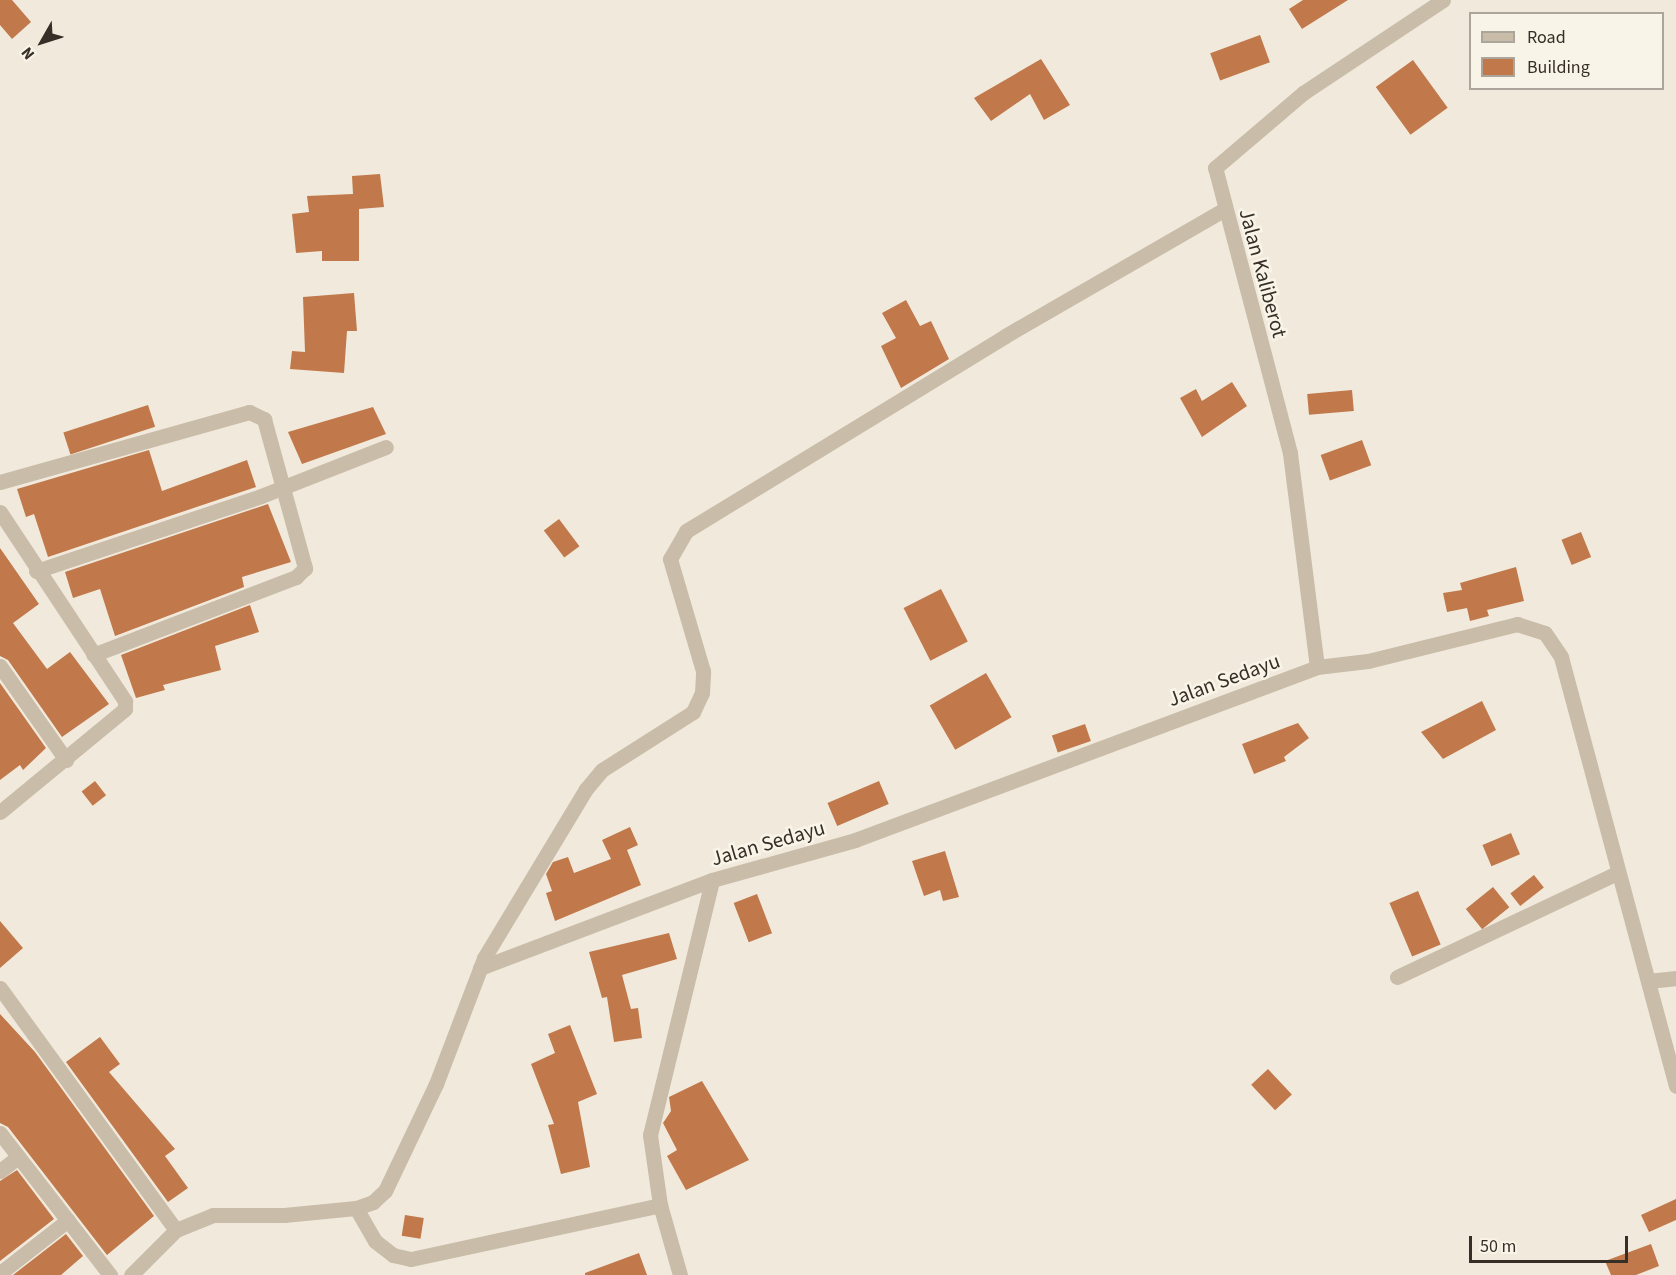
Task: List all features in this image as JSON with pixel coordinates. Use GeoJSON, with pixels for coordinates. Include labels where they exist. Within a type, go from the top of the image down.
{"type":"FeatureCollection","features":[{"type":"Feature","properties":{"kind":"street","name":"Jalan Kaliberot"},"geometry":{"type":"LineString","coordinates":[[1317,667],[1290,453],[1215,168],[1239,144],[1303,93],[1433,3]]}},
{"type":"Feature","properties":{"kind":"street"},"geometry":{"type":"LineString","coordinates":[[131,1275],[176,1230],[213,1215],[284,1215],[356,1208],[373,1202],[385,1191],[401,1163],[480,968],[593,778],[693,712],[702,693],[703,671],[670,559],[686,531],[1005,336],[1225,209]]}},
{"type":"Feature","properties":{"kind":"street"},"geometry":{"type":"LineString","coordinates":[[0,482],[249,411],[264,418],[305,568],[296,577],[93,655]]}},
{"type":"Feature","properties":{"kind":"street"},"geometry":{"type":"LineString","coordinates":[[36,571],[283,486],[386,447]]}},
{"type":"Feature","properties":{"kind":"street"},"geometry":{"type":"LineString","coordinates":[[0,512],[36,571],[125,701],[125,709],[66,759],[1,809]]}},
{"type":"Feature","properties":{"kind":"street","name":"Jalan Sedayu"},"geometry":{"type":"LineString","coordinates":[[480,968],[712,880],[855,840],[1317,667],[1368,660],[1517,624],[1545,633],[1561,657],[1615,874],[1648,981],[1676,1086]]}},
{"type":"Feature","properties":{"kind":"street"},"geometry":{"type":"LineString","coordinates":[[0,666],[66,759]]}},
{"type":"Feature","properties":{"kind":"street"},"geometry":{"type":"LineString","coordinates":[[1397,977],[1615,874]]}},
{"type":"Feature","properties":{"kind":"street"},"geometry":{"type":"LineString","coordinates":[[680,1275],[660,1205],[650,1135],[712,880]]}},
{"type":"Feature","properties":{"kind":"street"},"geometry":{"type":"LineString","coordinates":[[1648,981],[1676,978]]}},
{"type":"Feature","properties":{"kind":"street"},"geometry":{"type":"LineString","coordinates":[[0,988],[176,1230]]}},
{"type":"Feature","properties":{"kind":"street"},"geometry":{"type":"LineString","coordinates":[[0,1133],[110,1275]]}},
{"type":"Feature","properties":{"kind":"street"},"geometry":{"type":"LineString","coordinates":[[0,1171],[18,1157]]}},
{"type":"Feature","properties":{"kind":"street"},"geometry":{"type":"LineString","coordinates":[[356,1208],[375,1242],[393,1255],[411,1259],[660,1205]]}},
{"type":"Feature","properties":{"kind":"street"},"geometry":{"type":"LineString","coordinates":[[0,1273],[68,1220]]}},
{"type":"Feature","properties":{"kind":"building"},"geometry":{"type":"Polygon","coordinates":[[[0,0],[12,0],[31,22],[12,39],[0,25],[0,0]]]}},
{"type":"Feature","properties":{"kind":"building"},"geometry":{"type":"Polygon","coordinates":[[[1303,0],[1348,0],[1302,29],[1289,9],[1303,0]]]}},
{"type":"Feature","properties":{"kind":"building"},"geometry":{"type":"Polygon","coordinates":[[[1260,35],[1270,62],[1220,80],[1210,53],[1260,35]]]}},
{"type":"Feature","properties":{"kind":"building"},"geometry":{"type":"Polygon","coordinates":[[[1041,59],[1070,105],[1044,120],[1030,94],[991,121],[974,98],[1041,59]]]}},
{"type":"Feature","properties":{"kind":"building"},"geometry":{"type":"Polygon","coordinates":[[[1413,60],[1448,108],[1410,135],[1376,87],[1413,60]]]}},
{"type":"Feature","properties":{"kind":"building"},"geometry":{"type":"Polygon","coordinates":[[[380,174],[384,207],[359,209],[359,261],[322,261],[322,251],[296,253],[292,214],[309,212],[307,196],[353,194],[352,176],[380,174]]]}},
{"type":"Feature","properties":{"kind":"building"},"geometry":{"type":"Polygon","coordinates":[[[354,293],[357,331],[347,331],[344,373],[290,369],[292,351],[305,352],[303,297],[354,293]]]}},
{"type":"Feature","properties":{"kind":"building"},"geometry":{"type":"Polygon","coordinates":[[[906,300],[920,326],[931,321],[949,359],[901,388],[881,346],[896,338],[882,313],[906,300]]]}},
{"type":"Feature","properties":{"kind":"building"},"geometry":{"type":"Polygon","coordinates":[[[1232,382],[1247,406],[1202,437],[1180,398],[1196,389],[1202,401],[1232,382]]]}},
{"type":"Feature","properties":{"kind":"building"},"geometry":{"type":"Polygon","coordinates":[[[1352,390],[1354,411],[1309,415],[1307,394],[1352,390]]]}},
{"type":"Feature","properties":{"kind":"building"},"geometry":{"type":"Polygon","coordinates":[[[148,405],[155,427],[70,454],[63,433],[148,405]]]}},
{"type":"Feature","properties":{"kind":"building"},"geometry":{"type":"Polygon","coordinates":[[[373,407],[386,434],[302,464],[288,432],[373,407]]]}},
{"type":"Feature","properties":{"kind":"building"},"geometry":{"type":"Polygon","coordinates":[[[1362,440],[1371,465],[1330,480],[1321,455],[1362,440]]]}},
{"type":"Feature","properties":{"kind":"building"},"geometry":{"type":"Polygon","coordinates":[[[149,450],[162,491],[247,460],[256,487],[48,557],[34,514],[26,517],[17,489],[149,450]]]}},
{"type":"Feature","properties":{"kind":"building"},"geometry":{"type":"Polygon","coordinates":[[[268,504],[291,562],[242,577],[244,587],[115,636],[100,589],[73,598],[65,572],[268,504]]]}},
{"type":"Feature","properties":{"kind":"building"},"geometry":{"type":"Polygon","coordinates":[[[559,519],[579,546],[564,558],[544,530],[559,519]]]}},
{"type":"Feature","properties":{"kind":"building"},"geometry":{"type":"Polygon","coordinates":[[[1581,532],[1591,557],[1572,565],[1562,540],[1581,532]]]}},
{"type":"Feature","properties":{"kind":"building"},"geometry":{"type":"Polygon","coordinates":[[[0,548],[39,604],[13,623],[47,669],[70,652],[109,704],[62,737],[8,660],[0,656],[0,548]]]}},
{"type":"Feature","properties":{"kind":"building"},"geometry":{"type":"Polygon","coordinates":[[[1516,567],[1524,601],[1487,610],[1489,616],[1470,621],[1467,608],[1447,612],[1443,593],[1462,590],[1460,583],[1516,567]]]}},
{"type":"Feature","properties":{"kind":"building"},"geometry":{"type":"Polygon","coordinates":[[[941,589],[968,642],[930,661],[904,608],[941,589]]]}},
{"type":"Feature","properties":{"kind":"building"},"geometry":{"type":"Polygon","coordinates":[[[250,605],[259,632],[215,646],[221,670],[163,685],[165,690],[136,698],[121,655],[250,605]]]}},
{"type":"Feature","properties":{"kind":"building"},"geometry":{"type":"Polygon","coordinates":[[[986,673],[1012,717],[955,750],[930,706],[986,673]]]}},
{"type":"Feature","properties":{"kind":"building"},"geometry":{"type":"Polygon","coordinates":[[[0,683],[46,748],[23,770],[20,765],[0,780],[0,683]]]}},
{"type":"Feature","properties":{"kind":"building"},"geometry":{"type":"Polygon","coordinates":[[[1482,701],[1496,730],[1443,759],[1421,732],[1482,701]]]}},
{"type":"Feature","properties":{"kind":"building"},"geometry":{"type":"Polygon","coordinates":[[[1298,723],[1309,738],[1284,757],[1286,761],[1254,774],[1242,744],[1298,723]]]}},
{"type":"Feature","properties":{"kind":"building"},"geometry":{"type":"Polygon","coordinates":[[[1085,724],[1091,741],[1058,752],[1052,735],[1085,724]]]}},
{"type":"Feature","properties":{"kind":"building"},"geometry":{"type":"Polygon","coordinates":[[[95,781],[106,795],[93,806],[82,791],[95,781]]]}},
{"type":"Feature","properties":{"kind":"building"},"geometry":{"type":"Polygon","coordinates":[[[879,781],[889,804],[837,826],[827,803],[879,781]]]}},
{"type":"Feature","properties":{"kind":"building"},"geometry":{"type":"Polygon","coordinates":[[[630,827],[638,845],[627,850],[641,885],[555,921],[546,893],[552,891],[546,874],[553,862],[568,857],[574,873],[611,859],[602,840],[630,827]]]}},
{"type":"Feature","properties":{"kind":"building"},"geometry":{"type":"Polygon","coordinates":[[[1511,833],[1520,854],[1491,866],[1482,845],[1511,833]]]}},
{"type":"Feature","properties":{"kind":"building"},"geometry":{"type":"Polygon","coordinates":[[[945,851],[959,897],[943,901],[940,890],[924,896],[912,861],[945,851]]]}},
{"type":"Feature","properties":{"kind":"building"},"geometry":{"type":"Polygon","coordinates":[[[1534,875],[1544,888],[1520,906],[1510,893],[1534,875]]]}},
{"type":"Feature","properties":{"kind":"building"},"geometry":{"type":"Polygon","coordinates":[[[1493,887],[1509,907],[1482,929],[1466,909],[1493,887]]]}},
{"type":"Feature","properties":{"kind":"building"},"geometry":{"type":"Polygon","coordinates":[[[1418,891],[1441,944],[1412,957],[1389,903],[1418,891]]]}},
{"type":"Feature","properties":{"kind":"building"},"geometry":{"type":"Polygon","coordinates":[[[757,894],[772,933],[749,942],[734,903],[757,894]]]}},
{"type":"Feature","properties":{"kind":"building"},"geometry":{"type":"Polygon","coordinates":[[[0,921],[23,948],[0,968],[0,921]]]}},
{"type":"Feature","properties":{"kind":"building"},"geometry":{"type":"Polygon","coordinates":[[[669,933],[677,959],[622,975],[631,1009],[638,1008],[642,1038],[614,1042],[607,997],[602,998],[589,952],[669,933]]]}},
{"type":"Feature","properties":{"kind":"building"},"geometry":{"type":"Polygon","coordinates":[[[0,1014],[35,1052],[154,1216],[107,1255],[8,1127],[0,1123],[0,1014]]]}},
{"type":"Feature","properties":{"kind":"building"},"geometry":{"type":"Polygon","coordinates":[[[570,1025],[597,1094],[578,1102],[590,1167],[561,1174],[548,1125],[554,1124],[531,1064],[555,1053],[548,1034],[570,1025]]]}},
{"type":"Feature","properties":{"kind":"building"},"geometry":{"type":"Polygon","coordinates":[[[100,1037],[120,1064],[109,1072],[175,1149],[165,1156],[188,1188],[168,1202],[66,1062],[100,1037]]]}},
{"type":"Feature","properties":{"kind":"building"},"geometry":{"type":"Polygon","coordinates":[[[1268,1069],[1292,1095],[1275,1110],[1251,1085],[1268,1069]]]}},
{"type":"Feature","properties":{"kind":"building"},"geometry":{"type":"Polygon","coordinates":[[[702,1081],[749,1160],[686,1190],[667,1156],[677,1150],[663,1123],[671,1111],[669,1097],[702,1081]]]}},
{"type":"Feature","properties":{"kind":"building"},"geometry":{"type":"Polygon","coordinates":[[[17,1170],[54,1219],[0,1261],[0,1181],[17,1170]]]}},
{"type":"Feature","properties":{"kind":"building"},"geometry":{"type":"Polygon","coordinates":[[[1676,1199],[1676,1220],[1649,1232],[1641,1215],[1676,1199]]]}},
{"type":"Feature","properties":{"kind":"building"},"geometry":{"type":"Polygon","coordinates":[[[405,1215],[424,1218],[420,1239],[402,1236],[405,1215]]]}},
{"type":"Feature","properties":{"kind":"building"},"geometry":{"type":"Polygon","coordinates":[[[66,1234],[83,1256],[61,1275],[13,1275],[66,1234]]]}},
{"type":"Feature","properties":{"kind":"building"},"geometry":{"type":"Polygon","coordinates":[[[1651,1244],[1659,1266],[1636,1275],[1611,1275],[1605,1261],[1651,1244]]]}},
{"type":"Feature","properties":{"kind":"building"},"geometry":{"type":"Polygon","coordinates":[[[639,1253],[647,1275],[585,1275],[585,1273],[639,1253]]]}}]}
